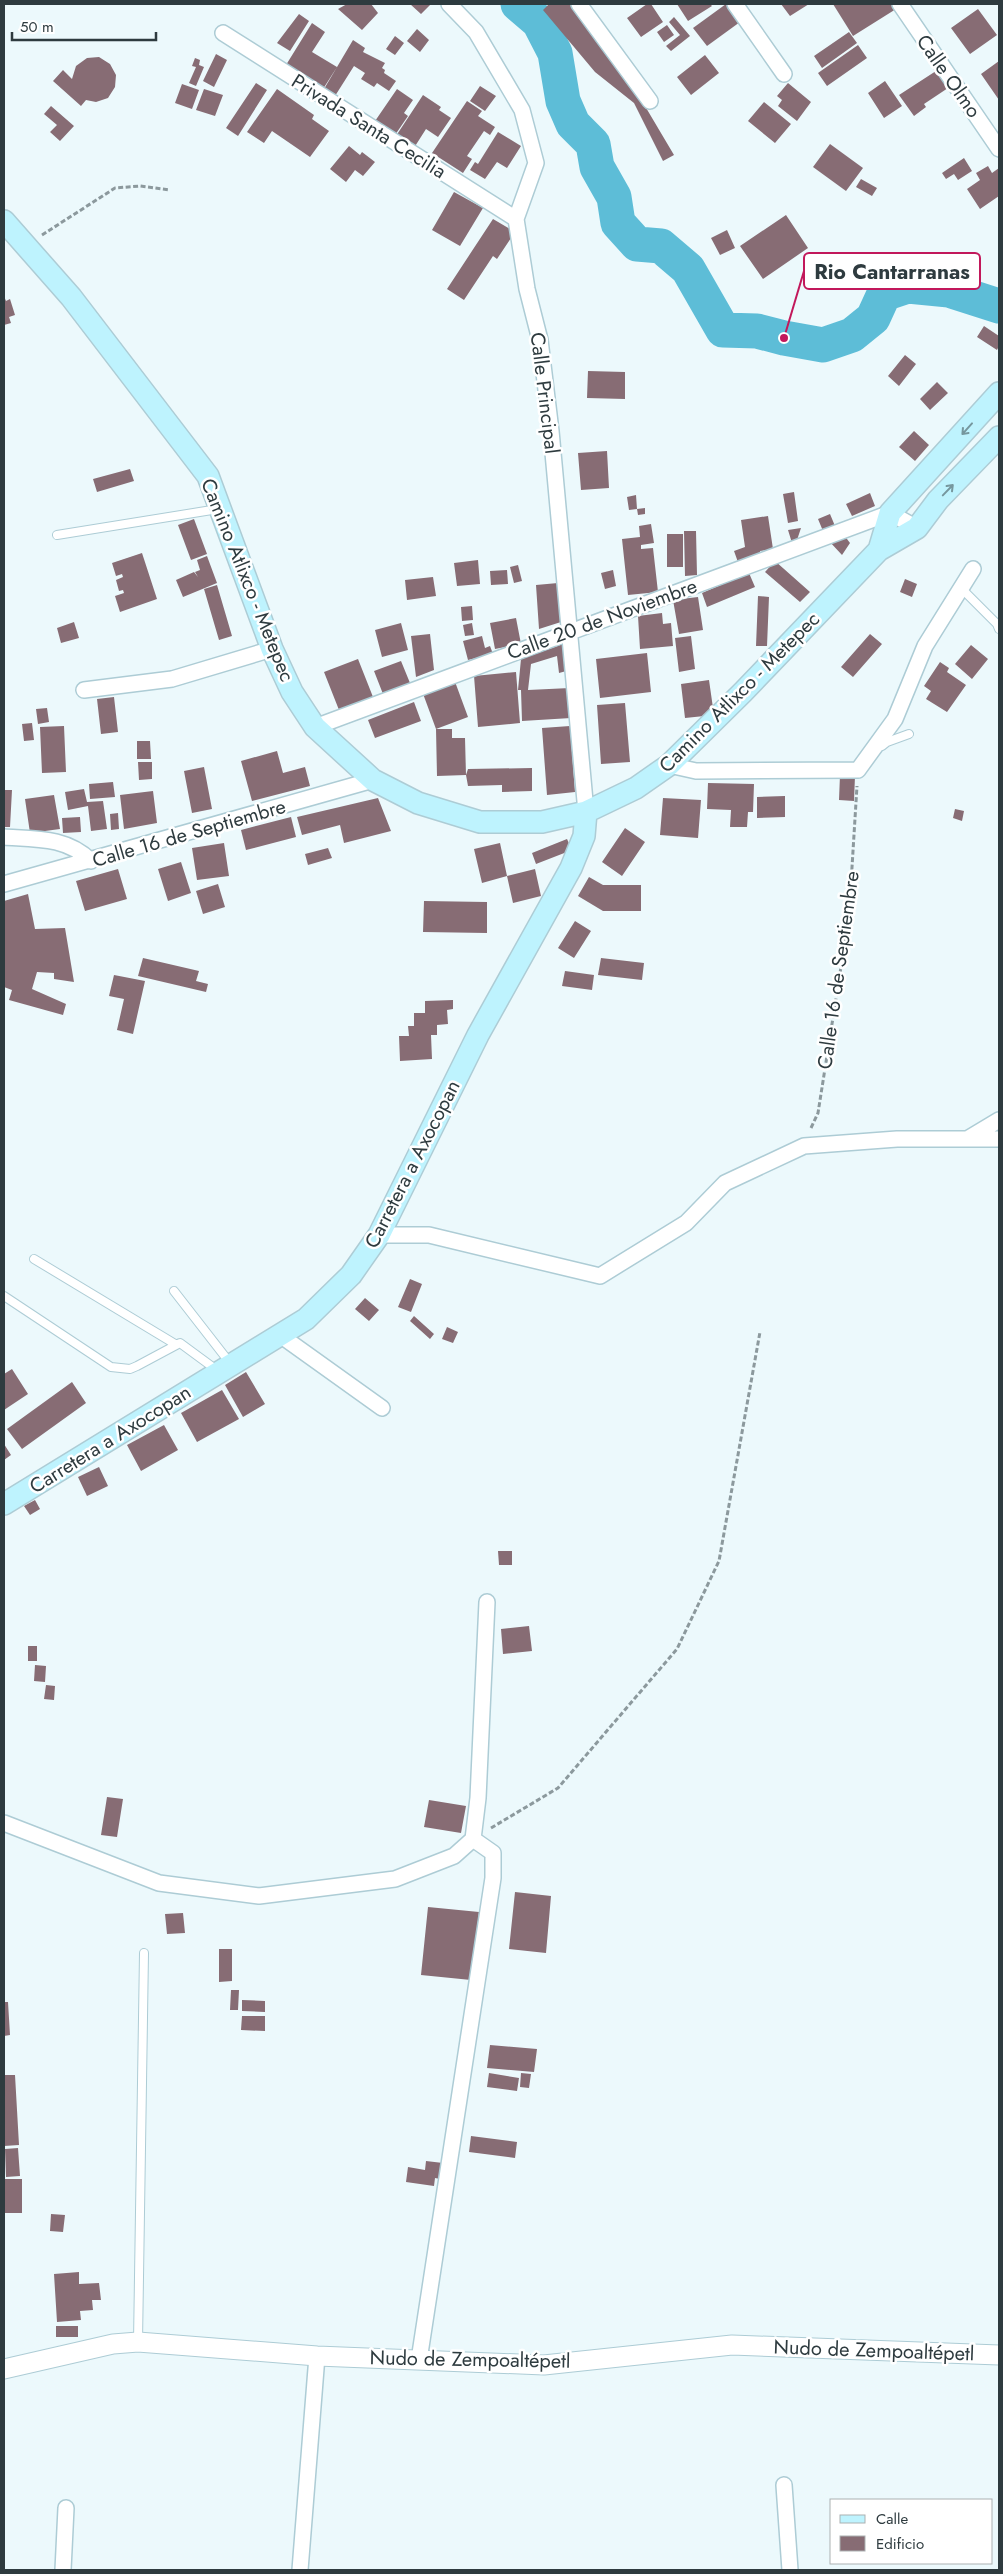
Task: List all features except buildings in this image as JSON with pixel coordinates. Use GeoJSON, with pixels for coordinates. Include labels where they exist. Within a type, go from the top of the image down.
{"type":"FeatureCollection","features":[{"type":"Feature","properties":{"kind":"main road","name":"Camino Atlixco - Metepec"},"geometry":{"type":"LineString","coordinates":[[15,233],[71,297],[208,476],[272,649],[292,692],[315,727],[373,780],[418,803],[480,822],[542,822],[586,812],[636,788],[669,765],[743,692],[879,550],[917,528],[938,500],[999,437]]}},
{"type":"Feature","properties":{"kind":"main road","name":"Camino Atlixco - Metepec"},"geometry":{"type":"LineString","coordinates":[[879,550],[890,513],[999,393]]}},
{"type":"Feature","properties":{"kind":"main road","name":"Carretera a Axocopan"},"geometry":{"type":"LineString","coordinates":[[4,1504],[306,1319],[352,1275],[379,1235],[478,1035],[571,868],[584,836],[586,812]]}},
{"type":"Feature","properties":{"kind":"street","name":"Calle Principal"},"geometry":{"type":"LineString","coordinates":[[449,4],[476,32],[522,110],[536,163],[516,219],[527,289],[540,340],[551,431],[586,812]]}},
{"type":"Feature","properties":{"kind":"street"},"geometry":{"type":"LineString","coordinates":[[579,4],[650,101]]}},
{"type":"Feature","properties":{"kind":"street"},"geometry":{"type":"LineString","coordinates":[[735,4],[784,74]]}},
{"type":"Feature","properties":{"kind":"street","name":"Calle Olmo"},"geometry":{"type":"LineString","coordinates":[[900,4],[999,149]]}},
{"type":"Feature","properties":{"kind":"street","name":"Privada Santa Cecilia"},"geometry":{"type":"LineString","coordinates":[[223,33],[516,219]]}},
{"type":"Feature","properties":{"kind":"street"},"geometry":{"type":"LineString","coordinates":[[890,513],[917,528]]}},
{"type":"Feature","properties":{"kind":"street","name":"Calle 20 de Noviembre"},"geometry":{"type":"LineString","coordinates":[[315,727],[890,513]]}},
{"type":"Feature","properties":{"kind":"street"},"geometry":{"type":"LineString","coordinates":[[669,765],[696,771],[862,764],[895,719],[924,646],[973,569]]}},
{"type":"Feature","properties":{"kind":"street"},"geometry":{"type":"LineString","coordinates":[[84,690],[172,679],[272,649]]}},
{"type":"Feature","properties":{"kind":"street","name":"Calle 16 de Septiembre"},"geometry":{"type":"LineString","coordinates":[[4,884],[373,780]]}},
{"type":"Feature","properties":{"kind":"street"},"geometry":{"type":"LineString","coordinates":[[4,837],[46,839],[79,848],[91,861]]}},
{"type":"Feature","properties":{"kind":"street"},"geometry":{"type":"LineString","coordinates":[[969,1138],[999,1120]]}},
{"type":"Feature","properties":{"kind":"street"},"geometry":{"type":"LineString","coordinates":[[379,1235],[429,1235],[600,1276],[686,1223],[725,1183],[804,1146],[896,1139],[999,1138]]}},
{"type":"Feature","properties":{"kind":"street"},"geometry":{"type":"LineString","coordinates":[[280,1336],[382,1408]]}},
{"type":"Feature","properties":{"kind":"street"},"geometry":{"type":"LineString","coordinates":[[4,1823],[159,1883],[259,1896],[395,1879],[454,1856],[473,1839],[478,1798],[487,1602]]}},
{"type":"Feature","properties":{"kind":"street"},"geometry":{"type":"LineString","coordinates":[[419,2360],[493,1878],[493,1853],[473,1839]]}},
{"type":"Feature","properties":{"kind":"street","name":"Nudo de Zempoaltépetl"},"geometry":{"type":"LineString","coordinates":[[4,2369],[112,2344],[138,2342],[317,2356],[544,2365],[732,2345],[999,2355]]}},
{"type":"Feature","properties":{"kind":"street"},"geometry":{"type":"LineString","coordinates":[[300,2570],[317,2356]]}},
{"type":"Feature","properties":{"kind":"street"},"geometry":{"type":"LineString","coordinates":[[784,2484],[790,2570]]}},
{"type":"Feature","properties":{"kind":"street"},"geometry":{"type":"LineString","coordinates":[[63,2570],[66,2508]]}},
{"type":"Feature","properties":{"kind":"lane"},"geometry":{"type":"LineString","coordinates":[[57,535],[220,509]]}},
{"type":"Feature","properties":{"kind":"lane"},"geometry":{"type":"LineString","coordinates":[[961,588],[997,624],[999,629]]}},
{"type":"Feature","properties":{"kind":"lane"},"geometry":{"type":"LineString","coordinates":[[862,764],[887,742],[909,734]]}},
{"type":"Feature","properties":{"kind":"lane"},"geometry":{"type":"LineString","coordinates":[[34,1259],[174,1344],[186,1345],[225,1368]]}},
{"type":"Feature","properties":{"kind":"lane"},"geometry":{"type":"LineString","coordinates":[[174,1291],[225,1368]]}},
{"type":"Feature","properties":{"kind":"lane"},"geometry":{"type":"LineString","coordinates":[[4,1296],[111,1367],[130,1369],[174,1344]]}},
{"type":"Feature","properties":{"kind":"lane"},"geometry":{"type":"LineString","coordinates":[[138,2342],[144,1953]]}},
{"type":"Feature","properties":{"kind":"path"},"geometry":{"type":"LineString","coordinates":[[15,233],[115,188],[140,186],[170,190]]}},
{"type":"Feature","properties":{"kind":"path","name":"Calle 16 de Septiembre"},"geometry":{"type":"LineString","coordinates":[[804,1146],[818,1113],[849,916],[862,764]]}},
{"type":"Feature","properties":{"kind":"path"},"geometry":{"type":"LineString","coordinates":[[473,1839],[558,1788],[677,1649],[719,1562],[760,1332]]}},
{"type":"Feature","properties":{"kind":"waterway"},"geometry":{"type":"LineString","coordinates":[[518,4],[539,22],[555,53],[563,101],[573,124],[593,144],[597,167],[614,197],[618,223],[637,244],[661,246],[688,269],[723,330],[757,331],[823,345],[852,335],[873,318],[884,294],[908,286],[949,290],[999,306]]}},
{"type":"Feature","properties":{"kind":"place","name":"Rio Cantarranas"},"geometry":{"type":"Point","coordinates":[784,338]}}]}
